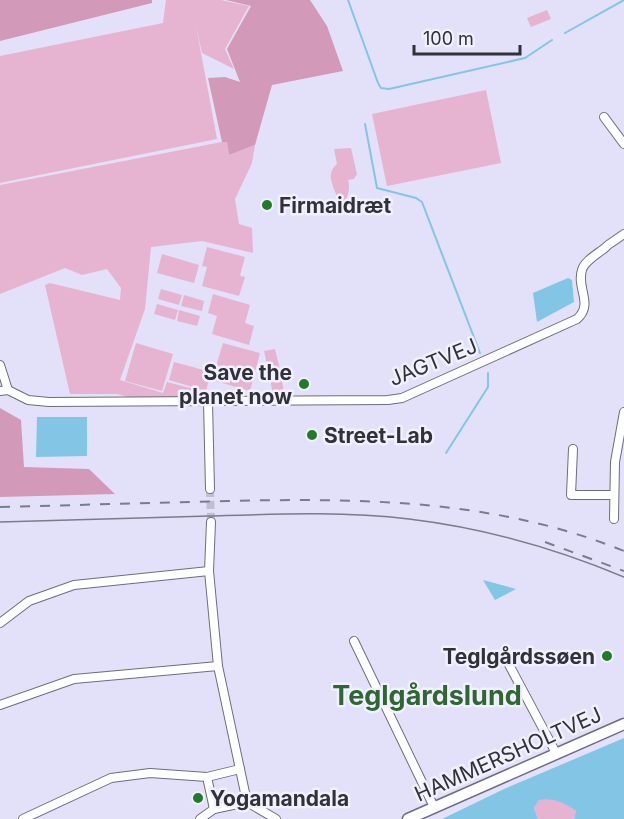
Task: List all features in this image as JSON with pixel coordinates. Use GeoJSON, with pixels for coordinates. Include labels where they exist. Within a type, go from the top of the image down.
{"type":"FeatureCollection","features":[{"type":"Feature","properties":{"kind":"street"},"geometry":{"type":"LineString","coordinates":[[604,117],[624,144]]}},
{"type":"Feature","properties":{"kind":"street","name":"JAGTVEJ"},"geometry":{"type":"LineString","coordinates":[[0,365],[4,390],[28,400],[49,402],[387,400],[402,398],[577,320],[583,314],[585,307],[581,278],[585,264],[624,234]]}},
{"type":"Feature","properties":{"kind":"street"},"geometry":{"type":"LineString","coordinates":[[208,402],[210,489]]}},
{"type":"Feature","properties":{"kind":"street"},"geometry":{"type":"LineString","coordinates":[[614,519],[616,447],[624,412]]}},
{"type":"Feature","properties":{"kind":"street"},"geometry":{"type":"LineString","coordinates":[[573,449],[571,495],[615,495]]}},
{"type":"Feature","properties":{"kind":"street"},"geometry":{"type":"LineString","coordinates":[[211,522],[209,571],[218,666],[247,802]]}},
{"type":"Feature","properties":{"kind":"street"},"geometry":{"type":"LineString","coordinates":[[0,623],[29,601],[74,585],[209,571]]}},
{"type":"Feature","properties":{"kind":"street"},"geometry":{"type":"LineString","coordinates":[[354,641],[434,807]]}},
{"type":"Feature","properties":{"kind":"street"},"geometry":{"type":"LineString","coordinates":[[506,660],[556,753]]}},
{"type":"Feature","properties":{"kind":"street"},"geometry":{"type":"LineString","coordinates":[[0,705],[74,679],[218,666]]}},
{"type":"Feature","properties":{"kind":"street","name":"HAMMERSHOLTVEJ"},"geometry":{"type":"LineString","coordinates":[[408,819],[624,724]]}},
{"type":"Feature","properties":{"kind":"street"},"geometry":{"type":"LineString","coordinates":[[23,819],[111,778],[150,773],[207,777],[240,769]]}},
{"type":"Feature","properties":{"kind":"street"},"geometry":{"type":"LineString","coordinates":[[207,777],[214,809]]}},
{"type":"Feature","properties":{"kind":"street"},"geometry":{"type":"LineString","coordinates":[[200,819],[214,809],[247,802],[276,819]]}},
{"type":"Feature","properties":{"kind":"shaded area"},"geometry":{"type":"Polygon","coordinates":[[[0,0],[152,0],[152,3],[0,41],[0,0]]]}},
{"type":"Feature","properties":{"kind":"shaded area"},"geometry":{"type":"Polygon","coordinates":[[[166,0],[221,0],[249,6],[225,49],[234,69],[202,53],[196,26],[217,139],[0,183],[0,56],[163,23],[166,0]]]}},
{"type":"Feature","properties":{"kind":"shaded area"},"geometry":{"type":"Polygon","coordinates":[[[226,0],[310,0],[327,26],[343,71],[272,85],[255,145],[229,155],[227,142],[222,142],[208,78],[225,77],[240,82],[227,49],[251,6],[226,0]]]}},
{"type":"Feature","properties":{"kind":"shaded area"},"geometry":{"type":"Polygon","coordinates":[[[547,10],[551,19],[531,27],[527,18],[547,10]]]}},
{"type":"Feature","properties":{"kind":"shaded area"},"geometry":{"type":"Polygon","coordinates":[[[486,90],[501,163],[387,186],[372,114],[486,90]]]}},
{"type":"Feature","properties":{"kind":"shaded area"},"geometry":{"type":"Polygon","coordinates":[[[227,141],[229,155],[255,145],[252,163],[235,199],[239,224],[252,228],[253,253],[202,241],[151,247],[145,309],[120,380],[163,393],[167,382],[206,392],[204,398],[135,399],[117,394],[70,394],[45,285],[50,283],[120,300],[121,288],[107,269],[82,275],[65,268],[0,294],[0,185],[227,141]]]}},
{"type":"Feature","properties":{"kind":"shaded area"},"geometry":{"type":"Polygon","coordinates":[[[351,148],[357,174],[354,179],[348,180],[348,194],[337,214],[337,196],[331,178],[332,171],[337,164],[334,149],[351,148]]]}},
{"type":"Feature","properties":{"kind":"shaded area"},"geometry":{"type":"Polygon","coordinates":[[[207,247],[245,257],[240,276],[245,277],[239,296],[202,286],[207,267],[202,266],[207,247]]]}},
{"type":"Feature","properties":{"kind":"shaded area"},"geometry":{"type":"Polygon","coordinates":[[[162,254],[199,265],[194,283],[157,273],[162,254]]]}},
{"type":"Feature","properties":{"kind":"shaded area"},"geometry":{"type":"Polygon","coordinates":[[[161,289],[182,295],[179,305],[158,299],[161,289]]]}},
{"type":"Feature","properties":{"kind":"shaded area"},"geometry":{"type":"Polygon","coordinates":[[[213,294],[250,305],[245,323],[254,326],[249,345],[212,334],[217,316],[208,313],[213,294]]]}},
{"type":"Feature","properties":{"kind":"shaded area"},"geometry":{"type":"Polygon","coordinates":[[[184,295],[204,301],[202,311],[181,306],[184,295]]]}},
{"type":"Feature","properties":{"kind":"shaded area"},"geometry":{"type":"Polygon","coordinates":[[[157,304],[178,310],[175,320],[154,314],[157,304]]]}},
{"type":"Feature","properties":{"kind":"shaded area"},"geometry":{"type":"Polygon","coordinates":[[[179,310],[200,316],[197,326],[177,321],[179,310]]]}},
{"type":"Feature","properties":{"kind":"shaded area"},"geometry":{"type":"Polygon","coordinates":[[[136,343],[173,354],[162,391],[125,381],[136,343]]]}},
{"type":"Feature","properties":{"kind":"shaded area"},"geometry":{"type":"Polygon","coordinates":[[[223,343],[260,353],[250,391],[212,380],[223,343]]]}},
{"type":"Feature","properties":{"kind":"shaded area"},"geometry":{"type":"Polygon","coordinates":[[[275,349],[280,370],[269,372],[264,351],[275,349]]]}},
{"type":"Feature","properties":{"kind":"shaded area"},"geometry":{"type":"Polygon","coordinates":[[[174,362],[211,372],[206,391],[169,380],[174,362]]]}},
{"type":"Feature","properties":{"kind":"shaded area"},"geometry":{"type":"Polygon","coordinates":[[[280,371],[284,392],[273,395],[269,373],[280,371]]]}},
{"type":"Feature","properties":{"kind":"shaded area"},"geometry":{"type":"Polygon","coordinates":[[[0,408],[21,420],[24,467],[89,469],[115,494],[0,497],[0,408]]]}},
{"type":"Feature","properties":{"kind":"shaded area"},"geometry":{"type":"Polygon","coordinates":[[[552,799],[565,803],[576,811],[574,819],[538,819],[534,808],[539,800],[552,799]]]}},
{"type":"Feature","properties":{"kind":"water"},"geometry":{"type":"Polygon","coordinates":[[[568,278],[572,280],[574,302],[537,322],[533,293],[568,278]]]}},
{"type":"Feature","properties":{"kind":"water"},"geometry":{"type":"Polygon","coordinates":[[[37,417],[87,417],[87,456],[36,457],[37,417]]]}},
{"type":"Feature","properties":{"kind":"water"},"geometry":{"type":"Polygon","coordinates":[[[483,580],[516,589],[495,600],[483,580]]]}},
{"type":"Feature","properties":{"kind":"water"},"geometry":{"type":"Polygon","coordinates":[[[624,738],[624,819],[574,819],[576,811],[559,801],[539,800],[534,808],[538,819],[442,819],[504,789],[624,738]]]}},
{"type":"Feature","properties":{"kind":"waterway"},"geometry":{"type":"LineString","coordinates":[[348,0],[381,88],[389,89],[525,58],[552,40]]}},
{"type":"Feature","properties":{"kind":"waterway"},"geometry":{"type":"LineString","coordinates":[[565,33],[624,0]]}},
{"type":"Feature","properties":{"kind":"waterway"},"geometry":{"type":"LineString","coordinates":[[365,124],[377,188],[416,198],[422,202],[480,353]]}},
{"type":"Feature","properties":{"kind":"waterway"},"geometry":{"type":"LineString","coordinates":[[446,453],[488,387],[488,373]]}},
{"type":"Feature","properties":{"kind":"tunnel"},"geometry":{"type":"LineString","coordinates":[[210,489],[211,522]]}},
{"type":"Feature","properties":{"kind":"tram line"},"geometry":{"type":"LineString","coordinates":[[0,522],[284,514],[384,516],[437,523],[519,540],[624,577]]}},
{"type":"Feature","properties":{"kind":"railway"},"geometry":{"type":"LineString","coordinates":[[0,507],[278,500],[428,505],[527,521],[576,534],[624,551]]}},
{"type":"Feature","properties":{"kind":"railway"},"geometry":{"type":"LineString","coordinates":[[545,542],[624,571]]}},
{"type":"Feature","properties":{"kind":"place","name":"Firmaidræt"},"geometry":{"type":"Point","coordinates":[267,205]}},
{"type":"Feature","properties":{"kind":"place","name":"Save the planet now"},"geometry":{"type":"Point","coordinates":[304,384]}},
{"type":"Feature","properties":{"kind":"place","name":"Street-Lab"},"geometry":{"type":"Point","coordinates":[312,435]}},
{"type":"Feature","properties":{"kind":"place","name":"Teglgårdssøen"},"geometry":{"type":"Point","coordinates":[607,656]}},
{"type":"Feature","properties":{"kind":"place","name":"Yogamandala"},"geometry":{"type":"Point","coordinates":[198,798]}},
{"type":"Feature","properties":{"kind":"district","name":"Teglgårdslund"},"geometry":{"type":"Point","coordinates":[427,695]}}]}
